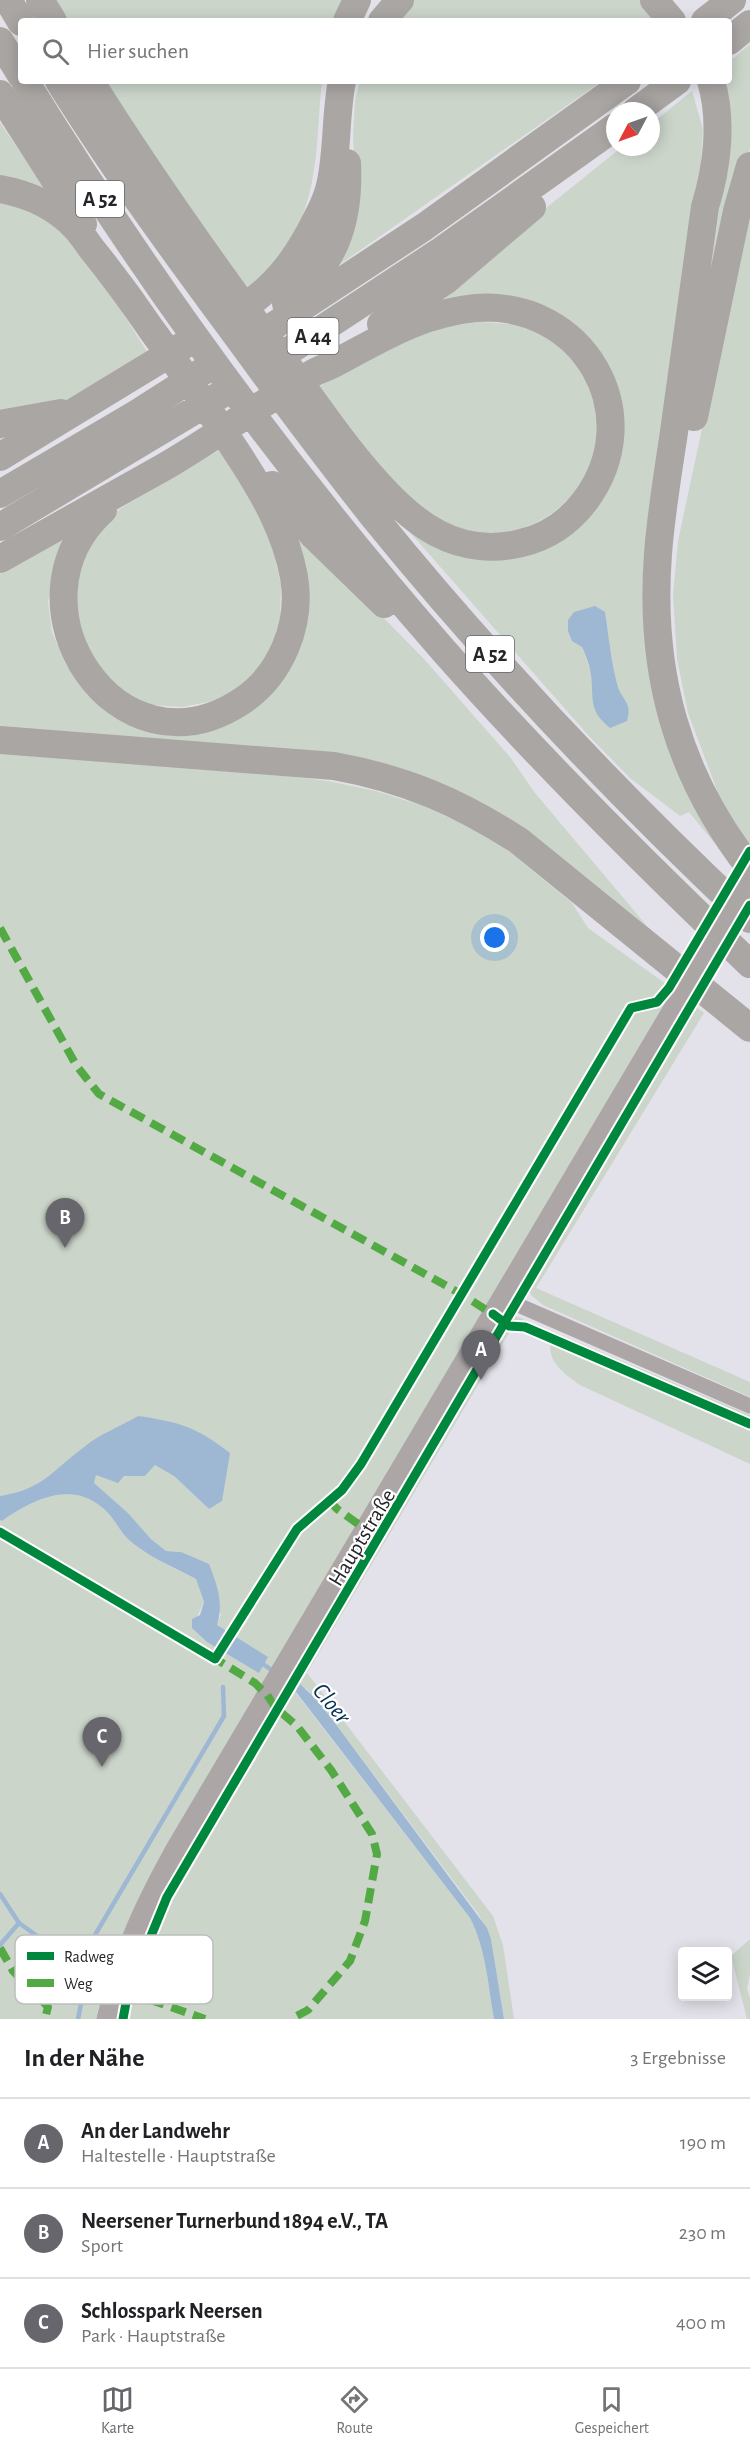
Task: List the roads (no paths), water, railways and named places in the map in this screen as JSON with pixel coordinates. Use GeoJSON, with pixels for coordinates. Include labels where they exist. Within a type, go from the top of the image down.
{"type":"FeatureCollection","features":[{"type":"Feature","properties":{"kind":"highway"},"geometry":{"type":"LineString","coordinates":[[8,0],[19,18]]}},
{"type":"Feature","properties":{"kind":"highway"},"geometry":{"type":"LineString","coordinates":[[40,0],[51,18]]}},
{"type":"Feature","properties":{"kind":"highway"},"geometry":{"type":"LineString","coordinates":[[348,18],[357,0]]}},
{"type":"Feature","properties":{"kind":"highway"},"geometry":{"type":"LineString","coordinates":[[372,18],[387,0]]}},
{"type":"Feature","properties":{"kind":"highway"},"geometry":{"type":"LineString","coordinates":[[385,18],[400,0]]}},
{"type":"Feature","properties":{"kind":"highway"},"geometry":{"type":"LineString","coordinates":[[709,18],[732,0]]}},
{"type":"Feature","properties":{"kind":"highway"},"geometry":{"type":"LineString","coordinates":[[662,6],[679,18]]}},
{"type":"Feature","properties":{"kind":"highway"},"geometry":{"type":"LineString","coordinates":[[732,38],[750,24]]}},
{"type":"Feature","properties":{"kind":"highway"},"geometry":{"type":"LineString","coordinates":[[0,40],[18,70]]}},
{"type":"Feature","properties":{"kind":"highway","name":"A 52"},"geometry":{"type":"LineString","coordinates":[[27,84],[88,180],[179,314],[267,433],[396,595],[472,682],[583,801],[750,964]]}},
{"type":"Feature","properties":{"kind":"highway","name":"A 52"},"geometry":{"type":"LineString","coordinates":[[61,84],[217,290]]}},
{"type":"Feature","properties":{"kind":"highway"},"geometry":{"type":"LineString","coordinates":[[0,559],[165,466],[320,370],[386,334],[443,314],[480,308],[516,310],[550,323],[566,334],[582,349],[595,367],[604,387],[610,407],[610,446],[596,487],[581,507],[564,522],[535,539],[498,547],[480,546],[464,543],[435,532],[404,510],[365,467],[305,410],[217,290],[171,205],[92,84]]}},
{"type":"Feature","properties":{"kind":"highway"},"geometry":{"type":"LineString","coordinates":[[316,222],[325,164],[331,84]]}},
{"type":"Feature","properties":{"kind":"highway"},"geometry":{"type":"LineString","coordinates":[[0,457],[221,323],[266,292],[296,258],[326,202],[341,84]]}},
{"type":"Feature","properties":{"kind":"highway"},"geometry":{"type":"LineString","coordinates":[[222,358],[262,320],[300,292],[324,265],[335,246],[346,210],[348,191],[346,114],[351,84]]}},
{"type":"Feature","properties":{"kind":"highway","name":"A 44"},"geometry":{"type":"LineString","coordinates":[[0,494],[136,414],[424,227],[623,84]]}},
{"type":"Feature","properties":{"kind":"highway"},"geometry":{"type":"LineString","coordinates":[[648,102],[673,84]]}},
{"type":"Feature","properties":{"kind":"highway"},"geometry":{"type":"LineString","coordinates":[[657,102],[674,84]]}},
{"type":"Feature","properties":{"kind":"highway"},"geometry":{"type":"LineString","coordinates":[[704,84],[712,100],[705,207],[658,552],[656,616],[662,678],[678,739],[700,790],[727,837],[750,868]]}},
{"type":"Feature","properties":{"kind":"highway"},"geometry":{"type":"LineString","coordinates":[[0,94],[113,275]]}},
{"type":"Feature","properties":{"kind":"highway","name":"A 44"},"geometry":{"type":"LineString","coordinates":[[0,527],[288,353],[432,257],[606,133]]}},
{"type":"Feature","properties":{"kind":"highway"},"geometry":{"type":"LineString","coordinates":[[320,370],[333,357],[444,280],[551,191],[606,150]]}},
{"type":"Feature","properties":{"kind":"highway"},"geometry":{"type":"LineString","coordinates":[[656,616],[667,576],[678,493],[701,380],[737,211],[750,166]]}},
{"type":"Feature","properties":{"kind":"highway"},"geometry":{"type":"LineString","coordinates":[[0,189],[22,193],[51,208],[75,227],[113,275],[240,451],[314,536],[406,626],[434,658],[472,682]]}},
{"type":"Feature","properties":{"kind":"highway"},"geometry":{"type":"LineString","coordinates":[[0,424],[78,410]]}},
{"type":"Feature","properties":{"kind":"highway","name":"A 52"},"geometry":{"type":"LineString","coordinates":[[305,410],[374,516],[478,639],[605,778],[750,919]]}},
{"type":"Feature","properties":{"kind":"highway"},"geometry":{"type":"LineString","coordinates":[[165,466],[139,487],[105,508],[81,530],[62,566],[57,582],[56,614],[59,631],[72,662],[93,688],[119,708],[143,717],[183,722],[203,719],[222,712],[256,691],[280,659],[293,621],[294,579],[288,554],[266,500],[240,451]]}},
{"type":"Feature","properties":{"kind":"highway"},"geometry":{"type":"LineString","coordinates":[[0,741],[302,763],[368,772],[402,782],[460,805],[519,841],[750,1028]]}},
{"type":"Feature","properties":{"kind":"street","name":"Hauptstraße"},"geometry":{"type":"LineString","coordinates":[[133,1935],[146,1903],[267,1695],[750,880]]}},
{"type":"Feature","properties":{"kind":"street"},"geometry":{"type":"LineString","coordinates":[[502,1298],[750,1406]]}},
{"type":"Feature","properties":{"kind":"street","name":"Hauptstraße"},"geometry":{"type":"LineString","coordinates":[[107,2019],[110,2004]]}},
{"type":"Feature","properties":{"kind":"water"},"geometry":{"type":"Polygon","coordinates":[[[595,606],[605,612],[616,678],[629,710],[627,721],[610,728],[595,710],[588,661],[582,647],[572,641],[568,631],[568,620],[574,612],[595,606]]]}},
{"type":"Feature","properties":{"kind":"water"},"geometry":{"type":"Polygon","coordinates":[[[138,1416],[177,1423],[197,1431],[230,1453],[222,1501],[209,1509],[174,1476],[155,1465],[145,1476],[124,1476],[118,1483],[96,1475],[94,1483],[166,1551],[181,1552],[209,1564],[220,1602],[217,1625],[268,1657],[259,1673],[207,1642],[192,1628],[192,1619],[200,1615],[204,1602],[196,1579],[136,1546],[123,1534],[109,1514],[96,1503],[69,1494],[56,1495],[28,1505],[2,1521],[0,1520],[0,1496],[37,1484],[90,1442],[138,1416]]]}},
{"type":"Feature","properties":{"kind":"water"},"geometry":{"type":"Polygon","coordinates":[[[300,1684],[332,1719],[487,1928],[491,1939],[504,2019],[494,2019],[480,1942],[470,1918],[296,1692],[300,1684]]]}},
{"type":"Feature","properties":{"kind":"waterway","name":"Cloer"},"geometry":{"type":"LineString","coordinates":[[259,1661],[274,1672]]}},
{"type":"Feature","properties":{"kind":"waterway","name":"Cloer"},"geometry":{"type":"LineString","coordinates":[[283,1678],[301,1691]]}},
{"type":"Feature","properties":{"kind":"waterway"},"geometry":{"type":"LineString","coordinates":[[95,1935],[224,1716],[223,1687]]}},
{"type":"Feature","properties":{"kind":"waterway"},"geometry":{"type":"LineString","coordinates":[[0,1894],[19,1923],[36,1935]]}},
{"type":"Feature","properties":{"kind":"waterway"},"geometry":{"type":"LineString","coordinates":[[0,1945],[19,1923]]}},
{"type":"Feature","properties":{"kind":"waterway"},"geometry":{"type":"LineString","coordinates":[[78,2019],[81,2004]]}},
{"type":"Feature","properties":{"kind":"place","name":"Neersener Turnerbund 1894 e.V., TA"},"geometry":{"type":"Point","coordinates":[65,1248]}},
{"type":"Feature","properties":{"kind":"place","name":"An der Landwehr"},"geometry":{"type":"Point","coordinates":[481,1380]}},
{"type":"Feature","properties":{"kind":"place","name":"Schlosspark Neersen"},"geometry":{"type":"Point","coordinates":[102,1767]}}]}
